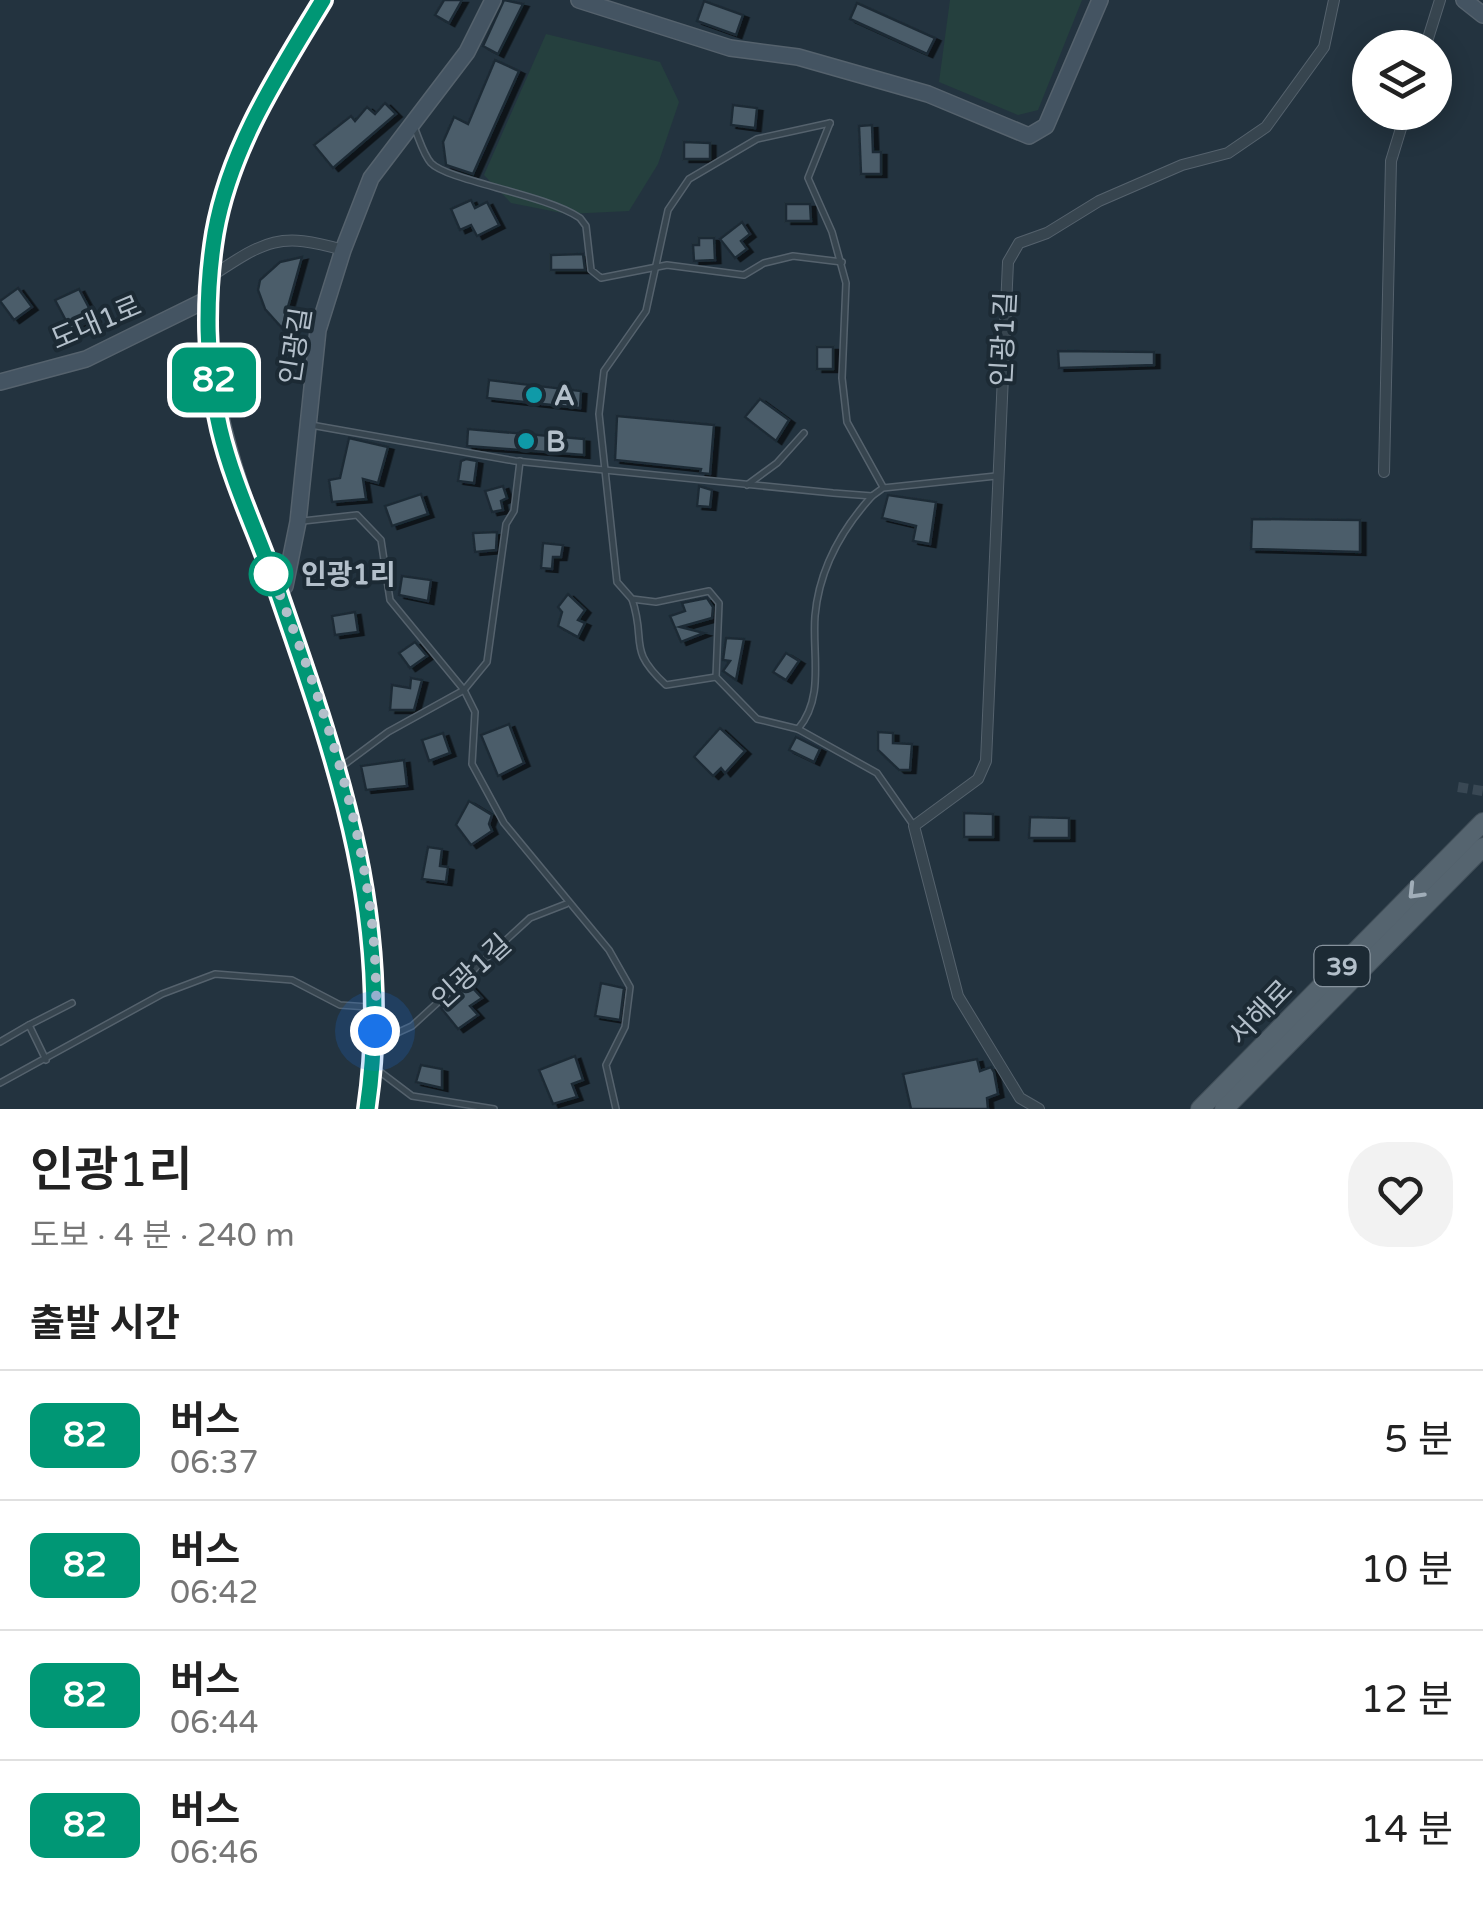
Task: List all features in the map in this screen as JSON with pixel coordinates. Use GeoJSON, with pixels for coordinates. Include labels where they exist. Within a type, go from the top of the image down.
{"type":"FeatureCollection","features":[{"type":"Feature","properties":{"kind":"main road","name":"서해로"},"geometry":{"type":"LineString","coordinates":[[1200,1109],[1483,822]]}},
{"type":"Feature","properties":{"kind":"main road","name":"서해로"},"geometry":{"type":"LineString","coordinates":[[1224,1109],[1483,846]]}},
{"type":"Feature","properties":{"kind":"street"},"geometry":{"type":"LineString","coordinates":[[322,0],[262,104],[234,164],[216,229],[208,299],[219,426],[339,769],[366,883],[376,1008],[367,1109]]}},
{"type":"Feature","properties":{"kind":"street","name":"인광길"},"geometry":{"type":"LineString","coordinates":[[279,593],[285,586],[298,522],[318,330],[343,250],[370,178],[414,126],[467,52],[493,0]]}},
{"type":"Feature","properties":{"kind":"street"},"geometry":{"type":"LineString","coordinates":[[579,0],[730,48],[798,58],[928,94],[1028,136],[1046,126],[1100,0]]}},
{"type":"Feature","properties":{"kind":"street","name":"인광1길"},"geometry":{"type":"LineString","coordinates":[[914,826],[978,779],[986,761],[1008,262],[1019,243],[1046,233],[1099,201],[1182,165],[1228,153],[1266,128],[1324,47],[1334,0]]}},
{"type":"Feature","properties":{"kind":"street"},"geometry":{"type":"LineString","coordinates":[[1431,30],[1440,0]]}},
{"type":"Feature","properties":{"kind":"street"},"geometry":{"type":"LineString","coordinates":[[1464,0],[1483,16]]}},
{"type":"Feature","properties":{"kind":"street"},"geometry":{"type":"LineString","coordinates":[[1384,472],[1391,162],[1401,130]]}},
{"type":"Feature","properties":{"kind":"street"},"geometry":{"type":"LineString","coordinates":[[210,277],[287,237],[343,250]]}},
{"type":"Feature","properties":{"kind":"street","name":"도대1로"},"geometry":{"type":"LineString","coordinates":[[0,382],[86,358],[208,299]]}},
{"type":"Feature","properties":{"kind":"street"},"geometry":{"type":"LineString","coordinates":[[914,826],[958,996],[1020,1098],[1039,1109]]}},
{"type":"Feature","properties":{"kind":"lane"},"geometry":{"type":"LineString","coordinates":[[716,677],[666,686],[638,652],[638,614],[632,598],[618,582],[600,414],[604,371],[646,311],[668,210],[690,178],[757,139],[830,122],[808,178],[842,262],[846,283],[842,378],[847,422],[883,488]]}},
{"type":"Feature","properties":{"kind":"lane"},"geometry":{"type":"LineString","coordinates":[[414,126],[430,162],[444,172],[520,191],[580,218],[586,226],[591,270],[601,278],[656,267],[744,275],[764,263],[793,256],[842,262]]}},
{"type":"Feature","properties":{"kind":"lane"},"geometry":{"type":"LineString","coordinates":[[308,425],[520,461],[872,496]]}},
{"type":"Feature","properties":{"kind":"lane"},"geometry":{"type":"LineString","coordinates":[[744,486],[777,463],[804,433]]}},
{"type":"Feature","properties":{"kind":"lane"},"geometry":{"type":"LineString","coordinates":[[339,769],[388,732],[464,690],[487,662],[506,524],[514,512],[520,461]]}},
{"type":"Feature","properties":{"kind":"lane"},"geometry":{"type":"LineString","coordinates":[[798,730],[810,715],[816,689],[816,612],[826,573],[849,521],[883,488],[996,476]]}},
{"type":"Feature","properties":{"kind":"lane"},"geometry":{"type":"LineString","coordinates":[[298,522],[357,515],[380,540],[390,600],[464,690],[475,712],[472,764],[494,798],[504,824],[566,904],[609,950],[630,987],[625,1027],[606,1065],[616,1109]]}},
{"type":"Feature","properties":{"kind":"lane"},"geometry":{"type":"LineString","coordinates":[[632,598],[656,602],[709,590],[719,603],[716,677],[757,719],[798,730],[878,773],[914,826]]}},
{"type":"Feature","properties":{"kind":"lane","name":"인광1길"},"geometry":{"type":"LineString","coordinates":[[375,1031],[399,1032],[412,1026],[530,918],[566,904]]}},
{"type":"Feature","properties":{"kind":"lane"},"geometry":{"type":"LineString","coordinates":[[0,1082],[162,994],[215,974],[292,980],[340,1005],[376,1008]]}},
{"type":"Feature","properties":{"kind":"lane"},"geometry":{"type":"LineString","coordinates":[[0,1042],[72,1003]]}},
{"type":"Feature","properties":{"kind":"lane"},"geometry":{"type":"LineString","coordinates":[[29,1025],[46,1060]]}},
{"type":"Feature","properties":{"kind":"lane"},"geometry":{"type":"LineString","coordinates":[[373,1066],[412,1096],[494,1109]]}},
{"type":"Feature","properties":{"kind":"green space"},"geometry":{"type":"Polygon","coordinates":[[[950,0],[1082,0],[1038,110],[1018,115],[939,82],[950,0]]]}},
{"type":"Feature","properties":{"kind":"green space"},"geometry":{"type":"Polygon","coordinates":[[[546,34],[660,62],[679,102],[658,164],[629,211],[567,214],[511,203],[484,175],[546,34]]]}},
{"type":"Feature","properties":{"kind":"building"},"geometry":{"type":"Polygon","coordinates":[[[444,0],[462,0],[449,23],[435,15],[444,0]]]}},
{"type":"Feature","properties":{"kind":"building"},"geometry":{"type":"Polygon","coordinates":[[[504,0],[523,4],[498,54],[483,46],[504,0]]]}},
{"type":"Feature","properties":{"kind":"building"},"geometry":{"type":"Polygon","coordinates":[[[704,1],[743,15],[736,35],[697,21],[704,1]]]}},
{"type":"Feature","properties":{"kind":"building"},"geometry":{"type":"Polygon","coordinates":[[[857,3],[935,38],[927,54],[850,19],[857,3]]]}},
{"type":"Feature","properties":{"kind":"building"},"geometry":{"type":"Polygon","coordinates":[[[495,60],[519,71],[473,174],[446,165],[443,142],[454,117],[468,124],[495,60]]]}},
{"type":"Feature","properties":{"kind":"building"},"geometry":{"type":"Polygon","coordinates":[[[385,103],[396,114],[333,168],[314,145],[351,116],[355,121],[367,107],[375,114],[385,103]]]}},
{"type":"Feature","properties":{"kind":"building"},"geometry":{"type":"Polygon","coordinates":[[[733,105],[757,108],[755,128],[731,125],[733,105]]]}},
{"type":"Feature","properties":{"kind":"building"},"geometry":{"type":"Polygon","coordinates":[[[872,125],[873,152],[881,152],[881,174],[861,174],[859,126],[872,125]]]}},
{"type":"Feature","properties":{"kind":"building"},"geometry":{"type":"Polygon","coordinates":[[[684,142],[710,143],[710,159],[684,159],[684,142]]]}},
{"type":"Feature","properties":{"kind":"building"},"geometry":{"type":"Polygon","coordinates":[[[471,200],[475,208],[487,202],[499,225],[477,236],[471,225],[460,230],[451,209],[471,200]]]}},
{"type":"Feature","properties":{"kind":"building"},"geometry":{"type":"Polygon","coordinates":[[[786,204],[810,204],[811,221],[786,221],[786,204]]]}},
{"type":"Feature","properties":{"kind":"building"},"geometry":{"type":"Polygon","coordinates":[[[742,222],[750,234],[741,241],[747,249],[735,258],[720,239],[742,222]]]}},
{"type":"Feature","properties":{"kind":"building"},"geometry":{"type":"Polygon","coordinates":[[[699,238],[714,238],[715,260],[694,261],[693,245],[699,245],[699,238]]]}},
{"type":"Feature","properties":{"kind":"building"},"geometry":{"type":"Polygon","coordinates":[[[583,254],[585,270],[551,270],[551,255],[583,254]]]}},
{"type":"Feature","properties":{"kind":"building"},"geometry":{"type":"Polygon","coordinates":[[[302,257],[282,328],[265,309],[258,290],[260,280],[280,262],[302,257]]]}},
{"type":"Feature","properties":{"kind":"building"},"geometry":{"type":"Polygon","coordinates":[[[18,288],[32,307],[14,320],[0,301],[18,288]]]}},
{"type":"Feature","properties":{"kind":"building"},"geometry":{"type":"Polygon","coordinates":[[[79,289],[95,319],[71,330],[55,300],[79,289]]]}},
{"type":"Feature","properties":{"kind":"building"},"geometry":{"type":"Polygon","coordinates":[[[817,347],[833,347],[833,369],[817,369],[817,347]]]}},
{"type":"Feature","properties":{"kind":"building"},"geometry":{"type":"Polygon","coordinates":[[[1058,351],[1154,352],[1154,365],[1059,368],[1058,351]]]}},
{"type":"Feature","properties":{"kind":"building","name":"A"},"geometry":{"type":"Polygon","coordinates":[[[489,380],[581,391],[580,408],[487,398],[489,380]]]}},
{"type":"Feature","properties":{"kind":"building"},"geometry":{"type":"Polygon","coordinates":[[[760,399],[789,420],[776,441],[745,417],[760,399]]]}},
{"type":"Feature","properties":{"kind":"building"},"geometry":{"type":"Polygon","coordinates":[[[617,416],[714,425],[710,474],[700,473],[701,469],[615,460],[617,416]]]}},
{"type":"Feature","properties":{"kind":"building","name":"B"},"geometry":{"type":"Polygon","coordinates":[[[468,429],[584,439],[584,455],[467,446],[468,429]]]}},
{"type":"Feature","properties":{"kind":"building"},"geometry":{"type":"Polygon","coordinates":[[[349,438],[388,447],[378,483],[363,479],[366,499],[332,502],[329,480],[340,478],[349,438]]]}},
{"type":"Feature","properties":{"kind":"building"},"geometry":{"type":"Polygon","coordinates":[[[461,461],[477,461],[474,483],[458,481],[461,461]]]}},
{"type":"Feature","properties":{"kind":"building"},"geometry":{"type":"Polygon","coordinates":[[[503,486],[507,498],[501,501],[503,510],[492,512],[485,491],[503,486]]]}},
{"type":"Feature","properties":{"kind":"building"},"geometry":{"type":"Polygon","coordinates":[[[699,486],[712,490],[710,507],[697,506],[699,486]]]}},
{"type":"Feature","properties":{"kind":"building"},"geometry":{"type":"Polygon","coordinates":[[[421,494],[428,514],[392,526],[385,506],[421,494]]]}},
{"type":"Feature","properties":{"kind":"building"},"geometry":{"type":"Polygon","coordinates":[[[888,495],[936,502],[930,544],[913,541],[916,526],[882,518],[888,495]]]}},
{"type":"Feature","properties":{"kind":"building"},"geometry":{"type":"Polygon","coordinates":[[[1252,519],[1360,520],[1360,552],[1251,549],[1252,519]]]}},
{"type":"Feature","properties":{"kind":"building"},"geometry":{"type":"Polygon","coordinates":[[[497,532],[496,550],[475,552],[473,533],[497,532]]]}},
{"type":"Feature","properties":{"kind":"building"},"geometry":{"type":"Polygon","coordinates":[[[543,543],[563,545],[561,557],[553,557],[552,569],[541,568],[543,543]]]}},
{"type":"Feature","properties":{"kind":"building"},"geometry":{"type":"Polygon","coordinates":[[[402,576],[431,580],[428,601],[399,595],[402,576]]]}},
{"type":"Feature","properties":{"kind":"building"},"geometry":{"type":"Polygon","coordinates":[[[568,594],[585,610],[578,620],[585,623],[578,637],[558,626],[562,612],[558,607],[568,594]]]}},
{"type":"Feature","properties":{"kind":"building"},"geometry":{"type":"Polygon","coordinates":[[[707,598],[713,607],[712,618],[680,627],[704,633],[681,642],[670,616],[685,611],[682,603],[707,598]]]}},
{"type":"Feature","properties":{"kind":"building"},"geometry":{"type":"Polygon","coordinates":[[[355,612],[358,632],[335,635],[332,616],[355,612]]]}},
{"type":"Feature","properties":{"kind":"building"},"geometry":{"type":"Polygon","coordinates":[[[726,638],[744,639],[736,680],[723,671],[730,661],[723,660],[726,638]]]}},
{"type":"Feature","properties":{"kind":"building"},"geometry":{"type":"Polygon","coordinates":[[[415,642],[427,656],[410,668],[399,653],[415,642]]]}},
{"type":"Feature","properties":{"kind":"building"},"geometry":{"type":"Polygon","coordinates":[[[786,653],[799,661],[786,680],[773,672],[786,653]]]}},
{"type":"Feature","properties":{"kind":"building"},"geometry":{"type":"Polygon","coordinates":[[[411,678],[422,680],[414,710],[390,710],[392,685],[410,688],[411,678]]]}},
{"type":"Feature","properties":{"kind":"building"},"geometry":{"type":"Polygon","coordinates":[[[509,724],[524,763],[498,776],[481,735],[509,724]]]}},
{"type":"Feature","properties":{"kind":"building"},"geometry":{"type":"Polygon","coordinates":[[[720,728],[745,751],[725,773],[721,768],[713,776],[694,757],[720,728]]]}},
{"type":"Feature","properties":{"kind":"building"},"geometry":{"type":"Polygon","coordinates":[[[878,732],[893,733],[893,743],[912,744],[910,770],[899,770],[878,750],[878,732]]]}},
{"type":"Feature","properties":{"kind":"building"},"geometry":{"type":"Polygon","coordinates":[[[443,733],[450,753],[429,761],[422,740],[443,733]]]}},
{"type":"Feature","properties":{"kind":"building"},"geometry":{"type":"Polygon","coordinates":[[[796,737],[820,749],[814,762],[789,750],[796,737]]]}},
{"type":"Feature","properties":{"kind":"building"},"geometry":{"type":"Polygon","coordinates":[[[404,760],[407,786],[366,790],[361,766],[404,760]]]}},
{"type":"Feature","properties":{"kind":"building"},"geometry":{"type":"Polygon","coordinates":[[[469,801],[492,815],[492,831],[471,845],[456,825],[469,801]]]}},
{"type":"Feature","properties":{"kind":"building"},"geometry":{"type":"Polygon","coordinates":[[[964,813],[993,814],[993,837],[964,837],[964,813]]]}},
{"type":"Feature","properties":{"kind":"building"},"geometry":{"type":"Polygon","coordinates":[[[1030,817],[1069,818],[1069,838],[1029,838],[1030,817]]]}},
{"type":"Feature","properties":{"kind":"building"},"geometry":{"type":"Polygon","coordinates":[[[428,847],[442,849],[440,866],[448,867],[446,882],[422,879],[428,847]]]}},
{"type":"Feature","properties":{"kind":"building"},"geometry":{"type":"Polygon","coordinates":[[[468,983],[482,998],[470,1006],[478,1015],[458,1029],[441,1008],[468,983]]]}},
{"type":"Feature","properties":{"kind":"building"},"geometry":{"type":"Polygon","coordinates":[[[601,983],[624,988],[620,1020],[595,1016],[601,983]]]}},
{"type":"Feature","properties":{"kind":"building"},"geometry":{"type":"Polygon","coordinates":[[[575,1056],[583,1080],[572,1084],[577,1097],[553,1104],[539,1070],[575,1056]]]}},
{"type":"Feature","properties":{"kind":"building"},"geometry":{"type":"Polygon","coordinates":[[[977,1059],[980,1071],[991,1067],[994,1072],[998,1094],[987,1098],[988,1109],[911,1109],[903,1074],[977,1059]]]}},
{"type":"Feature","properties":{"kind":"building"},"geometry":{"type":"Polygon","coordinates":[[[421,1065],[442,1069],[442,1088],[416,1082],[421,1065]]]}},
{"type":"Feature","properties":{"kind":"tunnel"},"geometry":{"type":"LineString","coordinates":[[1458,787],[1483,791]]}},
{"type":"Feature","properties":{"kind":"bus line","name":"82"},"geometry":{"type":"LineString","coordinates":[[323,0],[262,104],[234,164],[216,229],[208,299],[219,426],[339,769],[366,883],[376,1008],[367,1109]]}},
{"type":"Feature","properties":{"kind":"place","name":"A"},"geometry":{"type":"Point","coordinates":[534,395]}},
{"type":"Feature","properties":{"kind":"place","name":"B"},"geometry":{"type":"Point","coordinates":[526,441]}},
{"type":"Feature","properties":{"kind":"place","name":"인광1리"},"geometry":{"type":"Point","coordinates":[271,574]}},
{"type":"Feature","properties":{"kind":"route"},"geometry":{"type":"LineString","coordinates":[[271,574],[269,568],[339,769],[366,883],[375,1031]]}}]}
